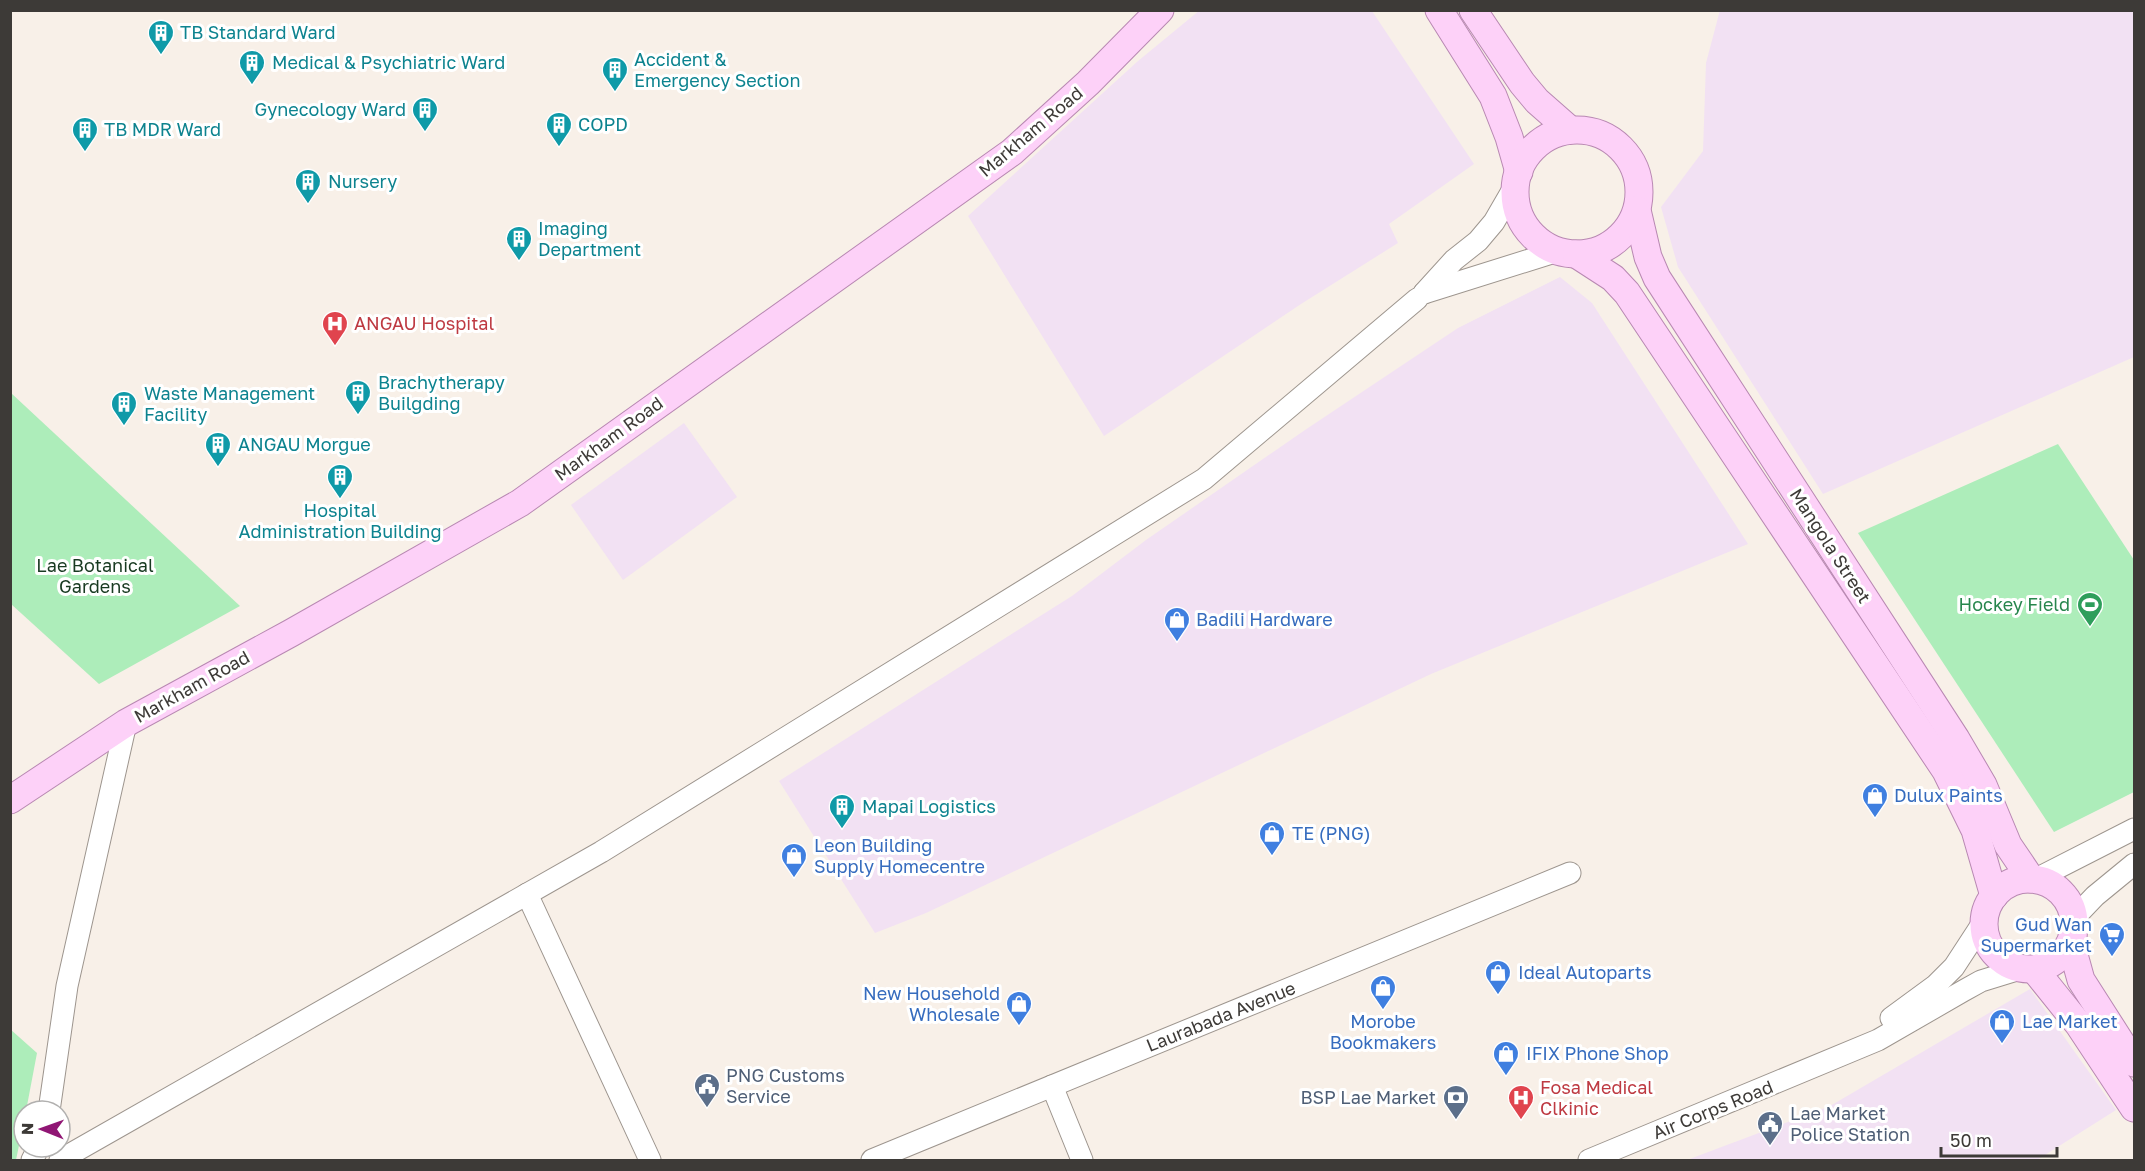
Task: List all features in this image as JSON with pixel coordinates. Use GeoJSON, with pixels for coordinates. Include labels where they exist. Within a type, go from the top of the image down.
{"type":"FeatureCollection","features":[{"type":"Feature","properties":{"kind":"main road","name":"Markham Road"},"geometry":{"type":"LineString","coordinates":[[10,800],[126,723],[302,627],[520,503],[1009,154],[1088,83],[1160,10]]}},
{"type":"Feature","properties":{"kind":"main road"},"geometry":{"type":"LineString","coordinates":[[1439,10],[1493,96],[1509,137],[1517,178],[1516,201],[1521,218],[1530,232],[1543,244],[1567,253],[1592,253],[1607,247],[1620,237],[1630,225],[1637,210],[1639,185],[1635,169],[1626,154],[1614,142],[1585,130],[1570,130],[1554,135],[1539,144],[1527,156],[1517,178]]}},
{"type":"Feature","properties":{"kind":"main road"},"geometry":{"type":"LineString","coordinates":[[1473,10],[1522,83],[1537,101],[1570,130]]}},
{"type":"Feature","properties":{"kind":"main road","name":"Mangola Street"},"geometry":{"type":"LineString","coordinates":[[1637,210],[1648,257],[1657,278],[1956,739],[1983,785],[2008,845],[2033,879]]}},
{"type":"Feature","properties":{"kind":"main road","name":"Mangola Street"},"geometry":{"type":"LineString","coordinates":[[1567,253],[1613,278],[1628,293],[1947,771],[1975,830],[1994,896]]}},
{"type":"Feature","properties":{"kind":"main road"},"geometry":{"type":"LineString","coordinates":[[2074,926],[2068,947],[2059,958],[2047,966],[2027,969],[2008,964],[1997,956],[1985,934],[1984,921],[1994,896],[2004,886],[2017,880],[2033,879],[2047,882],[2065,896],[2074,926],[2073,951],[2080,980],[2134,1064]]}},
{"type":"Feature","properties":{"kind":"main road"},"geometry":{"type":"LineString","coordinates":[[2027,969],[2079,1025],[2134,1108]]}},
{"type":"Feature","properties":{"kind":"street"},"geometry":{"type":"LineString","coordinates":[[1517,178],[1478,241],[1454,260],[1424,293],[1567,253]]}},
{"type":"Feature","properties":{"kind":"street"},"geometry":{"type":"LineString","coordinates":[[60,1161],[601,852],[1204,479],[1417,299]]}},
{"type":"Feature","properties":{"kind":"street"},"geometry":{"type":"LineString","coordinates":[[52,1099],[67,986],[126,723]]}},
{"type":"Feature","properties":{"kind":"street"},"geometry":{"type":"LineString","coordinates":[[2033,879],[2134,829]]}},
{"type":"Feature","properties":{"kind":"street"},"geometry":{"type":"LineString","coordinates":[[2074,926],[2095,896],[2134,864]]}},
{"type":"Feature","properties":{"kind":"street","name":"Laurabada Avenue"},"geometry":{"type":"LineString","coordinates":[[872,1161],[1570,873]]}},
{"type":"Feature","properties":{"kind":"street"},"geometry":{"type":"LineString","coordinates":[[527,894],[650,1161]]}},
{"type":"Feature","properties":{"kind":"street","name":"Air Corps Road"},"geometry":{"type":"LineString","coordinates":[[1837,1058],[1936,985],[1954,967],[1984,921]]}},
{"type":"Feature","properties":{"kind":"street","name":"Air Corps Road"},"geometry":{"type":"LineString","coordinates":[[1589,1161],[1878,1040],[1981,981],[2027,969]]}},
{"type":"Feature","properties":{"kind":"street"},"geometry":{"type":"LineString","coordinates":[[1052,1086],[1082,1161]]}},
{"type":"Feature","properties":{"kind":"shaded area"},"geometry":{"type":"Polygon","coordinates":[[[1200,10],[1372,11],[1474,164],[1389,224],[1398,243],[1301,304],[1104,436],[968,216],[1138,61],[1200,10]]]}},
{"type":"Feature","properties":{"kind":"shaded area"},"geometry":{"type":"Polygon","coordinates":[[[1720,10],[2134,11],[2134,357],[1823,494],[1678,267],[1661,207],[1703,151],[1706,63],[1720,10]]]}},
{"type":"Feature","properties":{"kind":"shaded area"},"geometry":{"type":"Polygon","coordinates":[[[1560,277],[1592,303],[1748,544],[1431,674],[926,913],[875,933],[779,781],[1072,596],[1146,540],[1458,328],[1560,277]]]}},
{"type":"Feature","properties":{"kind":"shaded area"},"geometry":{"type":"Polygon","coordinates":[[[684,423],[737,497],[623,580],[571,505],[684,423]]]}},
{"type":"Feature","properties":{"kind":"shaded area","name":"Lae Market"},"geometry":{"type":"Polygon","coordinates":[[[2030,989],[2116,1110],[2037,1160],[1687,1160],[1830,1106],[2030,989]]]}},
{"type":"Feature","properties":{"kind":"green space","name":"Lae Botanical Gardens"},"geometry":{"type":"Polygon","coordinates":[[[10,393],[240,606],[99,684],[11,604],[10,393]]]}},
{"type":"Feature","properties":{"kind":"green space"},"geometry":{"type":"Polygon","coordinates":[[[2058,444],[2134,560],[2134,792],[2054,832],[1858,533],[2058,444]]]}},
{"type":"Feature","properties":{"kind":"green space"},"geometry":{"type":"Polygon","coordinates":[[[10,1029],[37,1053],[28,1099],[12,1099],[12,1159],[16,1159],[10,1160],[10,1029]]]}},
{"type":"Feature","properties":{"kind":"place","name":"TB Standard Ward"},"geometry":{"type":"Point","coordinates":[161,56]}},
{"type":"Feature","properties":{"kind":"place","name":"Medical & Psychiatric Ward"},"geometry":{"type":"Point","coordinates":[252,86]}},
{"type":"Feature","properties":{"kind":"place","name":"Accident & Emergency Section"},"geometry":{"type":"Point","coordinates":[615,93]}},
{"type":"Feature","properties":{"kind":"place","name":"Gynecology Ward"},"geometry":{"type":"Point","coordinates":[425,133]}},
{"type":"Feature","properties":{"kind":"place","name":"COPD"},"geometry":{"type":"Point","coordinates":[559,148]}},
{"type":"Feature","properties":{"kind":"place","name":"TB MDR Ward"},"geometry":{"type":"Point","coordinates":[85,153]}},
{"type":"Feature","properties":{"kind":"place","name":"Nursery"},"geometry":{"type":"Point","coordinates":[308,205]}},
{"type":"Feature","properties":{"kind":"place","name":"Imaging Department"},"geometry":{"type":"Point","coordinates":[519,262]}},
{"type":"Feature","properties":{"kind":"place","name":"ANGAU Hospital"},"geometry":{"type":"Point","coordinates":[335,347]}},
{"type":"Feature","properties":{"kind":"place","name":"Brachytherapy Builgding"},"geometry":{"type":"Point","coordinates":[358,416]}},
{"type":"Feature","properties":{"kind":"place","name":"Waste Management Facility"},"geometry":{"type":"Point","coordinates":[124,427]}},
{"type":"Feature","properties":{"kind":"place","name":"ANGAU Morgue"},"geometry":{"type":"Point","coordinates":[218,468]}},
{"type":"Feature","properties":{"kind":"place","name":"Hospital Administration Building"},"geometry":{"type":"Point","coordinates":[340,500]}},
{"type":"Feature","properties":{"kind":"place","name":"Hockey Field"},"geometry":{"type":"Point","coordinates":[2090,628]}},
{"type":"Feature","properties":{"kind":"place","name":"Badili Hardware"},"geometry":{"type":"Point","coordinates":[1177,643]}},
{"type":"Feature","properties":{"kind":"place","name":"Dulux Paints"},"geometry":{"type":"Point","coordinates":[1875,819]}},
{"type":"Feature","properties":{"kind":"place","name":"Mapai Logistics"},"geometry":{"type":"Point","coordinates":[842,830]}},
{"type":"Feature","properties":{"kind":"place","name":"TE (PNG)"},"geometry":{"type":"Point","coordinates":[1272,857]}},
{"type":"Feature","properties":{"kind":"place","name":"Leon Building Supply Homecentre"},"geometry":{"type":"Point","coordinates":[794,879]}},
{"type":"Feature","properties":{"kind":"place","name":"Gud Wan Supermarket"},"geometry":{"type":"Point","coordinates":[2112,958]}},
{"type":"Feature","properties":{"kind":"place","name":"Ideal Autoparts"},"geometry":{"type":"Point","coordinates":[1498,996]}},
{"type":"Feature","properties":{"kind":"place","name":"Morobe Bookmakers"},"geometry":{"type":"Point","coordinates":[1383,1011]}},
{"type":"Feature","properties":{"kind":"place","name":"New Household Wholesale"},"geometry":{"type":"Point","coordinates":[1019,1027]}},
{"type":"Feature","properties":{"kind":"place","name":"Lae Market"},"geometry":{"type":"Point","coordinates":[2002,1045]}},
{"type":"Feature","properties":{"kind":"place","name":"IFIX Phone Shop"},"geometry":{"type":"Point","coordinates":[1506,1077]}},
{"type":"Feature","properties":{"kind":"place","name":"PNG Customs Service"},"geometry":{"type":"Point","coordinates":[707,1109]}},
{"type":"Feature","properties":{"kind":"place","name":"BSP Lae Market"},"geometry":{"type":"Point","coordinates":[1456,1121]}},
{"type":"Feature","properties":{"kind":"place","name":"Fosa Medical Clkinic"},"geometry":{"type":"Point","coordinates":[1521,1121]}},
{"type":"Feature","properties":{"kind":"place","name":"Lae Market Police Station"},"geometry":{"type":"Point","coordinates":[1770,1147]}}]}
